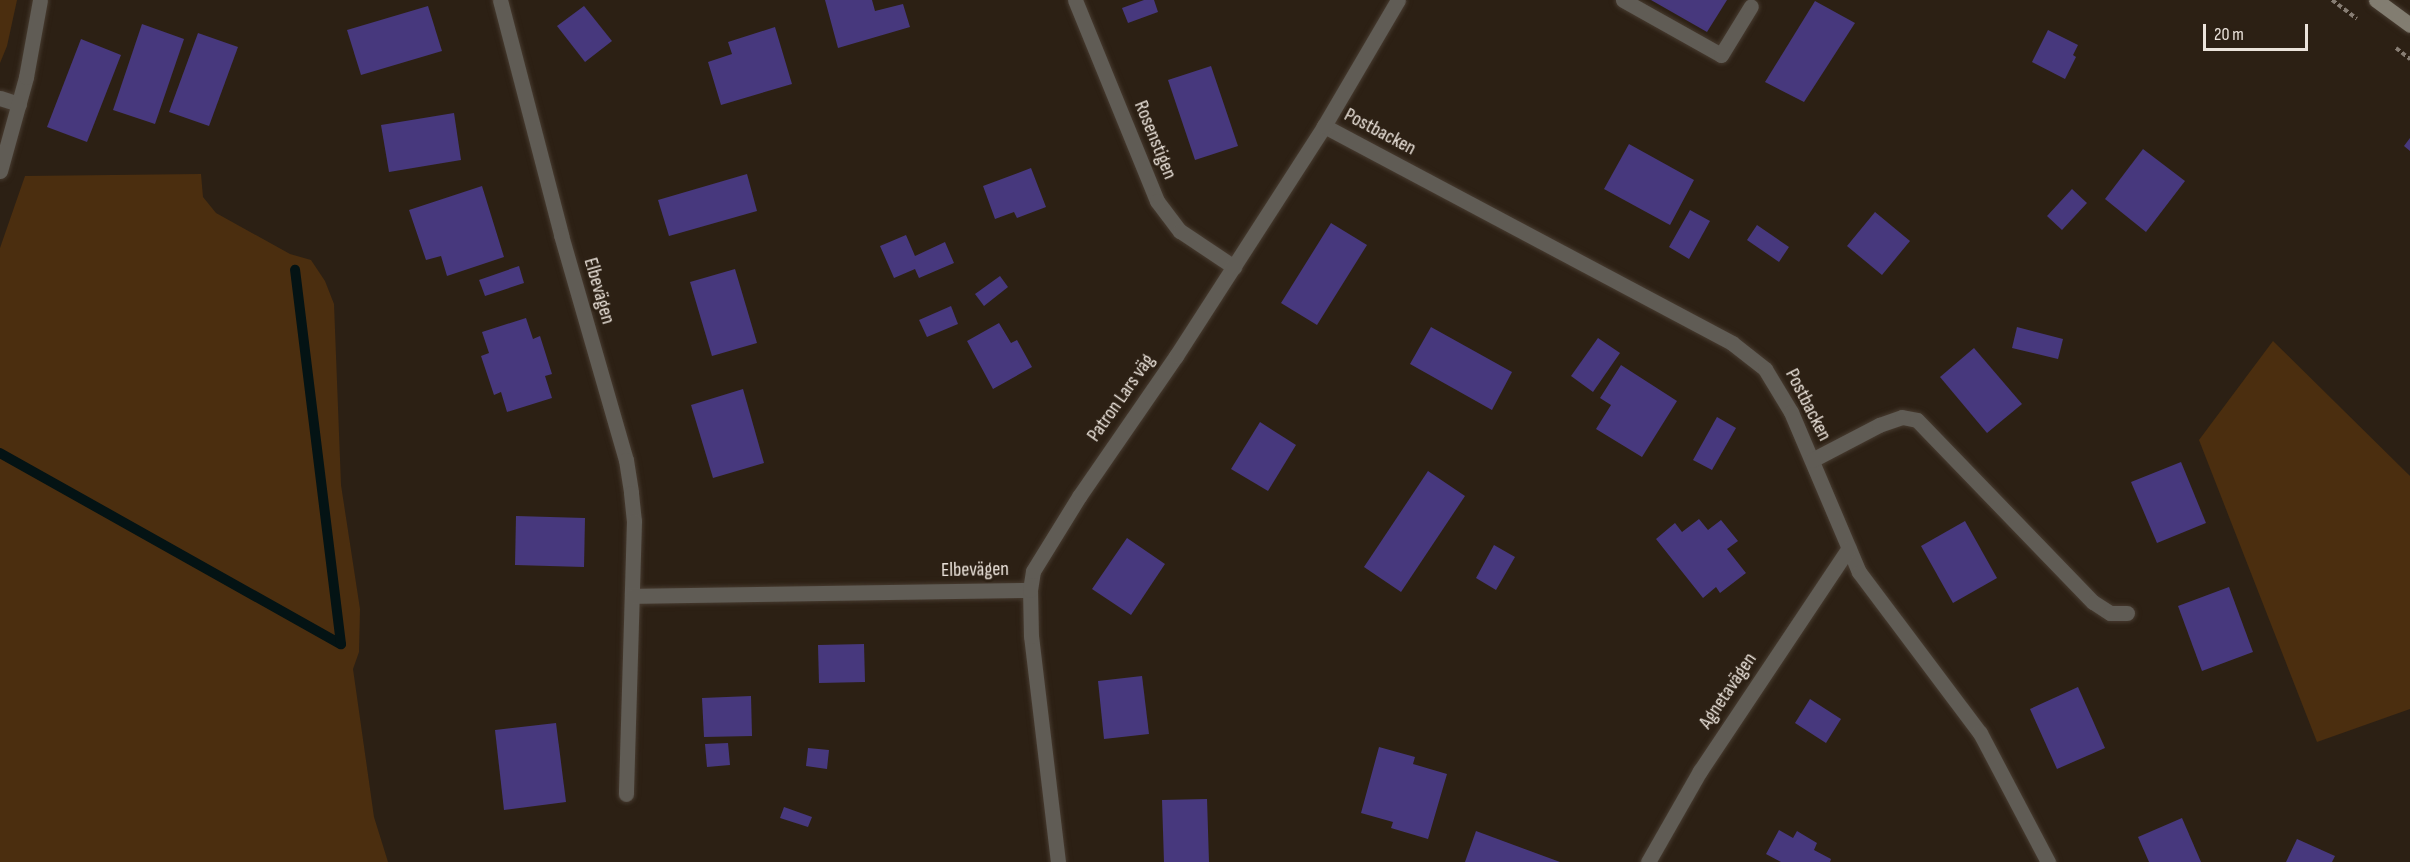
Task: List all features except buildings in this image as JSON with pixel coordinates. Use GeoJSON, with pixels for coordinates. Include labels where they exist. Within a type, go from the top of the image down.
{"type":"FeatureCollection","features":[{"type":"Feature","properties":{"kind":"main road"},"geometry":{"type":"LineString","coordinates":[[2376,0],[2410,25]]}},
{"type":"Feature","properties":{"kind":"main road"},"geometry":{"type":"LineString","coordinates":[[2390,0],[2410,12]]}},
{"type":"Feature","properties":{"kind":"street"},"geometry":{"type":"LineString","coordinates":[[0,171],[19,104],[40,0]]}},
{"type":"Feature","properties":{"kind":"street","name":"Elbevägen"},"geometry":{"type":"LineString","coordinates":[[500,0],[561,235],[626,460],[634,521],[626,794]]}},
{"type":"Feature","properties":{"kind":"street","name":"Rosenstigen"},"geometry":{"type":"LineString","coordinates":[[1075,0],[1157,201],[1180,231],[1234,267]]}},
{"type":"Feature","properties":{"kind":"street","name":"Patron Lars väg"},"geometry":{"type":"LineString","coordinates":[[1058,862],[1031,636],[1030,590],[1034,571],[1048,544],[1234,267],[1324,126],[1398,0]]}},
{"type":"Feature","properties":{"kind":"street"},"geometry":{"type":"LineString","coordinates":[[1623,0],[1721,56],[1751,6]]}},
{"type":"Feature","properties":{"kind":"street"},"geometry":{"type":"LineString","coordinates":[[0,98],[19,104]]}},
{"type":"Feature","properties":{"kind":"street","name":"Postbacken"},"geometry":{"type":"LineString","coordinates":[[1324,126],[1744,351],[1765,369],[1783,394],[1859,572],[1980,733],[2048,862]]}},
{"type":"Feature","properties":{"kind":"street"},"geometry":{"type":"LineString","coordinates":[[1812,460],[1879,425],[1902,417],[1917,420],[2093,602],[2110,613],[2127,613]]}},
{"type":"Feature","properties":{"kind":"street","name":"Agnetavägen"},"geometry":{"type":"LineString","coordinates":[[1648,862],[1700,771],[1849,548]]}},
{"type":"Feature","properties":{"kind":"street","name":"Elbevägen"},"geometry":{"type":"LineString","coordinates":[[632,596],[1030,590]]}},
{"type":"Feature","properties":{"kind":"shaded area"},"geometry":{"type":"Polygon","coordinates":[[[0,0],[17,0],[7,46],[0,63],[0,0]]]}},
{"type":"Feature","properties":{"kind":"shaded area"},"geometry":{"type":"Polygon","coordinates":[[[201,174],[203,197],[216,213],[290,254],[311,260],[325,281],[334,304],[341,485],[360,609],[359,652],[353,669],[374,817],[388,862],[0,862],[0,248],[25,176],[201,174]]]}},
{"type":"Feature","properties":{"kind":"shaded area"},"geometry":{"type":"Polygon","coordinates":[[[2273,341],[2410,476],[2410,709],[2317,742],[2199,440],[2273,341]]]}},
{"type":"Feature","properties":{"kind":"waterway"},"geometry":{"type":"LineString","coordinates":[[0,453],[341,644],[295,270]]}}]}
